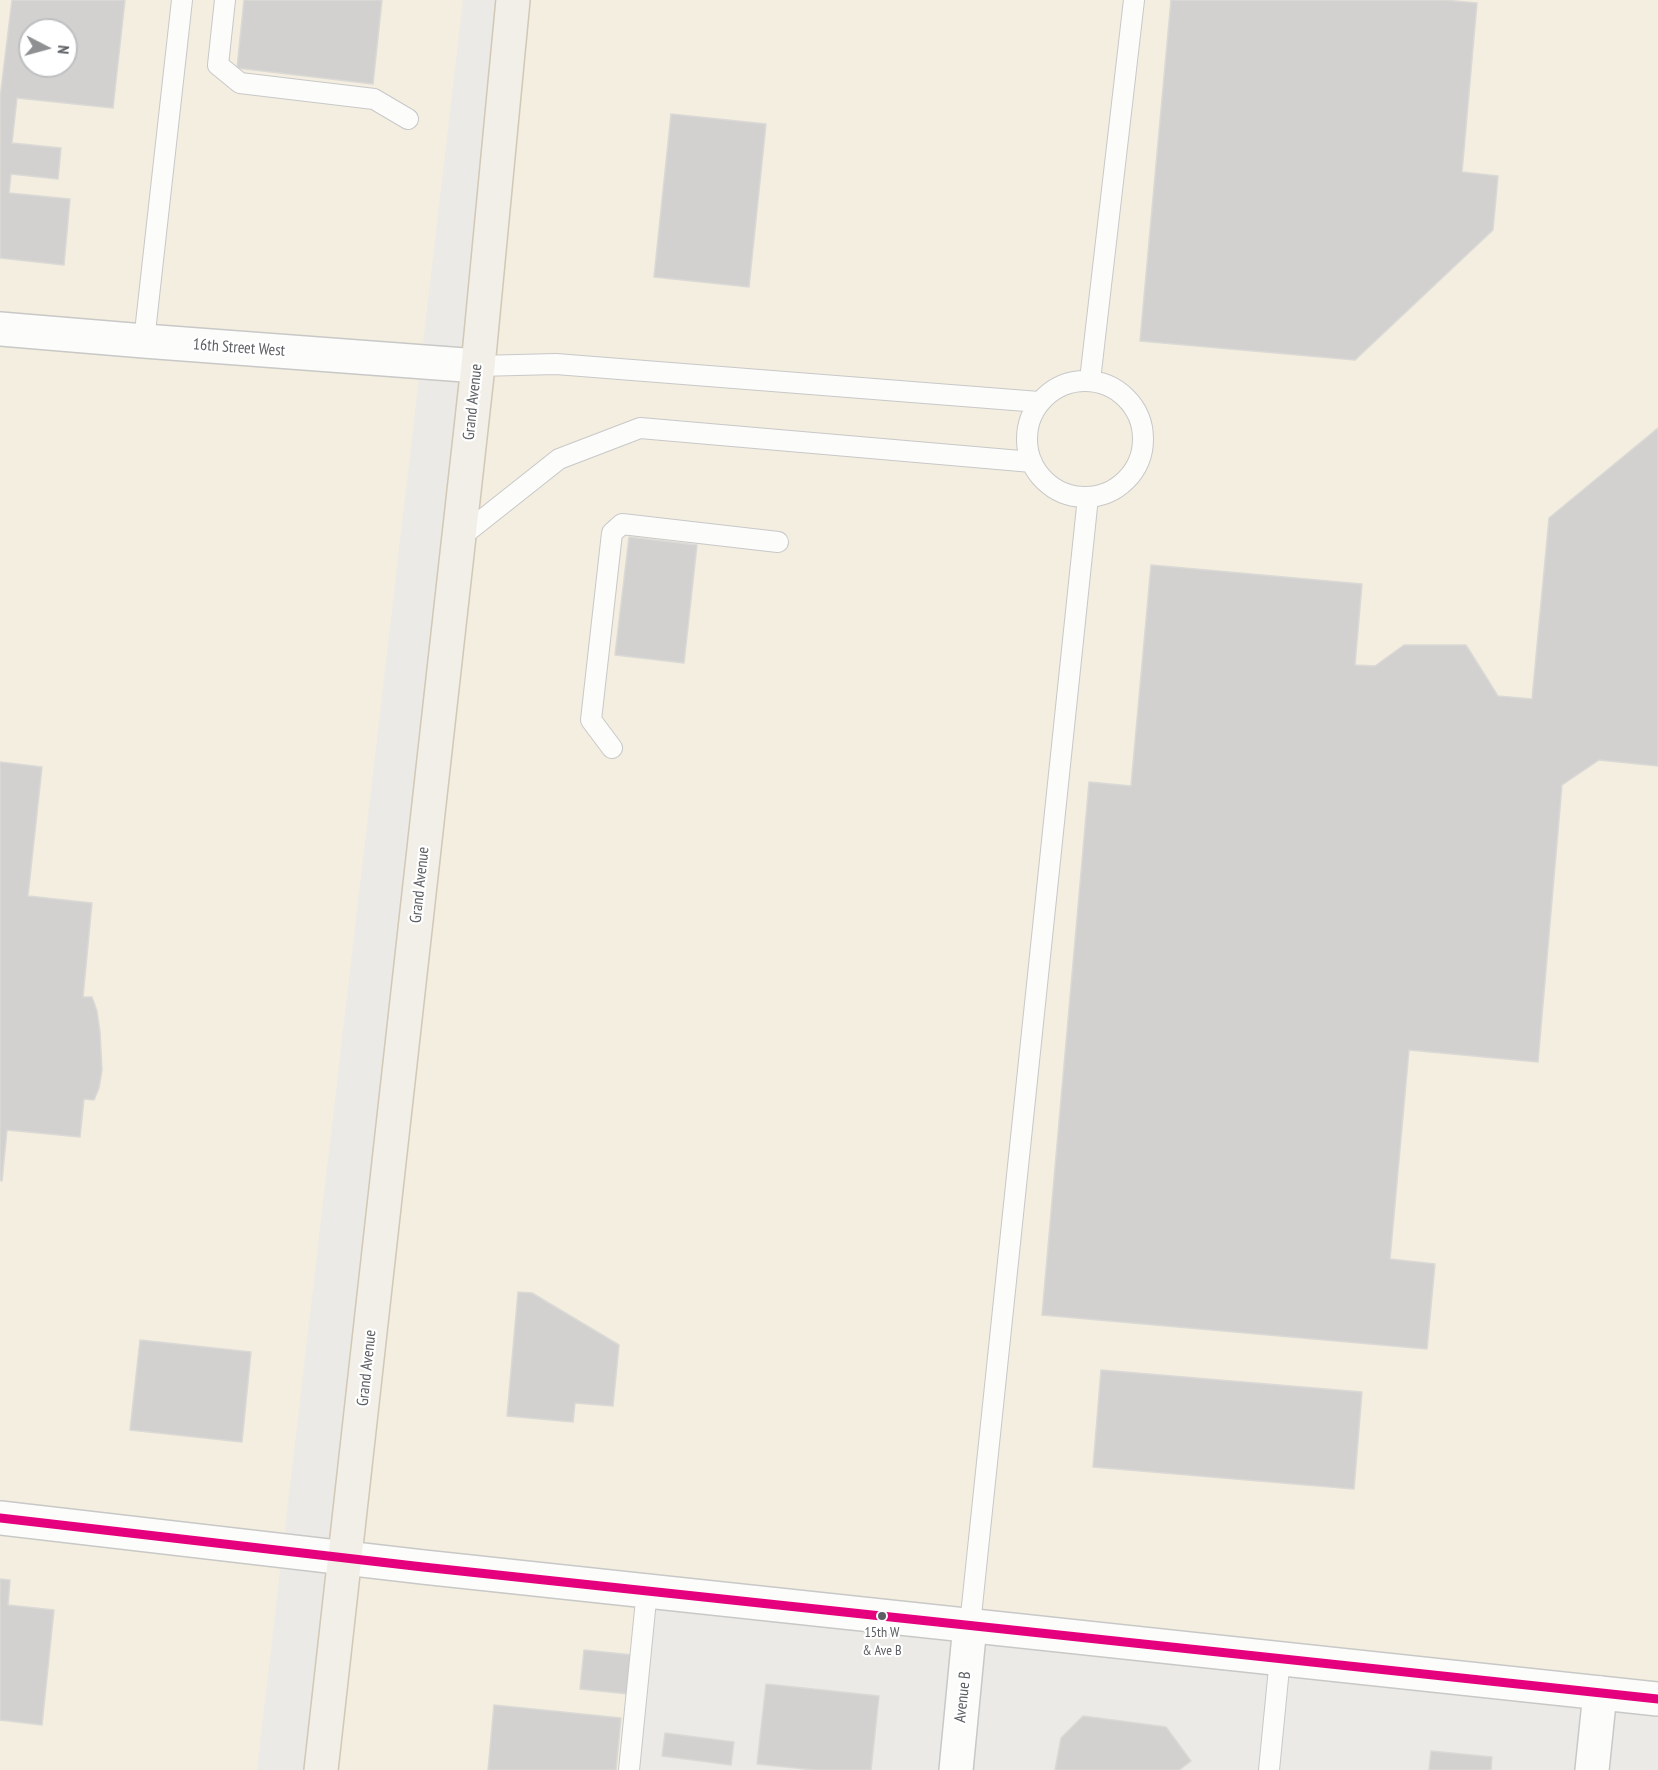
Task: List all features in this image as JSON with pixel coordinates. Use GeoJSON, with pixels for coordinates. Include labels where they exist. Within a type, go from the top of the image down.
{"type":"FeatureCollection","features":[{"type":"Feature","properties":{"kind":"main road","name":"Grand Avenue"},"geometry":{"type":"LineString","coordinates":[[321,1770],[478,366],[513,0]]}},
{"type":"Feature","properties":{"kind":"street","name":"16th Street West"},"geometry":{"type":"LineString","coordinates":[[0,329],[478,366]]}},
{"type":"Feature","properties":{"kind":"street"},"geometry":{"type":"LineString","coordinates":[[0,1518],[346,1558],[1658,1699]]}},
{"type":"Feature","properties":{"kind":"street","name":"Avenue B"},"geometry":{"type":"LineString","coordinates":[[956,1770],[970,1625]]}},
{"type":"Feature","properties":{"kind":"street"},"geometry":{"type":"LineString","coordinates":[[1592,1770],[1600,1693]]}},
{"type":"Feature","properties":{"kind":"lane"},"geometry":{"type":"LineString","coordinates":[[144,341],[182,0]]}},
{"type":"Feature","properties":{"kind":"lane"},"geometry":{"type":"LineString","coordinates":[[225,0],[218,65],[240,83],[374,99],[408,119]]}},
{"type":"Feature","properties":{"kind":"lane"},"geometry":{"type":"LineString","coordinates":[[1090,380],[1134,0]]}},
{"type":"Feature","properties":{"kind":"lane"},"geometry":{"type":"LineString","coordinates":[[478,366],[556,364],[1039,402]]}},
{"type":"Feature","properties":{"kind":"lane"},"geometry":{"type":"LineString","coordinates":[[1090,380],[1109,386],[1125,397],[1137,412],[1142,429],[1143,447],[1137,464],[1127,479],[1102,495],[1088,497],[1070,495],[1054,489],[1041,477],[1027,448],[1027,433],[1030,419],[1039,402],[1053,390],[1070,382],[1090,380]]}},
{"type":"Feature","properties":{"kind":"lane"},"geometry":{"type":"LineString","coordinates":[[458,540],[559,459],[640,428],[1032,462]]}},
{"type":"Feature","properties":{"kind":"lane"},"geometry":{"type":"LineString","coordinates":[[970,1625],[1088,497]]}},
{"type":"Feature","properties":{"kind":"lane"},"geometry":{"type":"LineString","coordinates":[[612,748],[591,720],[612,533],[622,524],[778,542]]}},
{"type":"Feature","properties":{"kind":"lane"},"geometry":{"type":"LineString","coordinates":[[629,1770],[646,1590]]}},
{"type":"Feature","properties":{"kind":"lane"},"geometry":{"type":"LineString","coordinates":[[1269,1770],[1280,1658]]}},
{"type":"Feature","properties":{"kind":"shaded area"},"geometry":{"type":"Polygon","coordinates":[[[0,0],[463,0],[257,1770],[0,1770],[0,0]]]}},
{"type":"Feature","properties":{"kind":"shaded area"},"geometry":{"type":"Polygon","coordinates":[[[513,0],[1658,0],[1658,1699],[647,1590],[629,1770],[321,1770],[513,0]]]}},
{"type":"Feature","properties":{"kind":"building"},"geometry":{"type":"Polygon","coordinates":[[[12,0],[125,0],[113,108],[17,98],[12,143],[61,148],[58,179],[11,174],[9,193],[70,199],[64,265],[0,258],[0,98],[12,0]]]}},
{"type":"Feature","properties":{"kind":"building"},"geometry":{"type":"Polygon","coordinates":[[[244,0],[382,0],[373,84],[237,68],[244,0]]]}},
{"type":"Feature","properties":{"kind":"building"},"geometry":{"type":"Polygon","coordinates":[[[1171,0],[1444,0],[1477,3],[1462,172],[1498,176],[1493,230],[1355,360],[1140,341],[1171,0]]]}},
{"type":"Feature","properties":{"kind":"building"},"geometry":{"type":"Polygon","coordinates":[[[671,114],[766,124],[749,287],[654,277],[671,114]]]}},
{"type":"Feature","properties":{"kind":"building"},"geometry":{"type":"Polygon","coordinates":[[[1658,428],[1658,766],[1599,760],[1562,785],[1538,1062],[1409,1050],[1390,1259],[1435,1264],[1427,1349],[1042,1315],[1089,782],[1131,786],[1151,565],[1362,584],[1355,665],[1375,666],[1404,645],[1466,645],[1498,696],[1532,699],[1549,518],[1658,428]]]}},
{"type":"Feature","properties":{"kind":"building"},"geometry":{"type":"Polygon","coordinates":[[[629,537],[697,545],[684,663],[615,655],[629,537]]]}},
{"type":"Feature","properties":{"kind":"building"},"geometry":{"type":"Polygon","coordinates":[[[0,762],[42,767],[28,896],[92,903],[83,997],[92,997],[97,1011],[102,1070],[94,1100],[84,1099],[80,1137],[7,1130],[2,1181],[0,1180],[0,762]]]}},
{"type":"Feature","properties":{"kind":"building"},"geometry":{"type":"Polygon","coordinates":[[[518,1292],[532,1293],[619,1345],[613,1406],[575,1403],[573,1422],[507,1416],[518,1292]]]}},
{"type":"Feature","properties":{"kind":"building"},"geometry":{"type":"Polygon","coordinates":[[[140,1340],[251,1352],[242,1442],[130,1430],[140,1340]]]}},
{"type":"Feature","properties":{"kind":"building"},"geometry":{"type":"Polygon","coordinates":[[[1101,1370],[1362,1392],[1354,1489],[1093,1467],[1101,1370]]]}},
{"type":"Feature","properties":{"kind":"building"},"geometry":{"type":"Polygon","coordinates":[[[0,1579],[10,1580],[8,1605],[54,1610],[42,1725],[0,1720],[0,1579]]]}},
{"type":"Feature","properties":{"kind":"building"},"geometry":{"type":"Polygon","coordinates":[[[584,1650],[633,1655],[629,1694],[580,1689],[584,1650]]]}},
{"type":"Feature","properties":{"kind":"building"},"geometry":{"type":"Polygon","coordinates":[[[766,1684],[879,1696],[871,1770],[815,1770],[757,1764],[766,1684]]]}},
{"type":"Feature","properties":{"kind":"building"},"geometry":{"type":"Polygon","coordinates":[[[494,1705],[621,1718],[616,1770],[488,1770],[494,1705]]]}},
{"type":"Feature","properties":{"kind":"building"},"geometry":{"type":"Polygon","coordinates":[[[1083,1716],[1166,1727],[1191,1761],[1179,1770],[1055,1770],[1061,1738],[1083,1716]]]}},
{"type":"Feature","properties":{"kind":"building"},"geometry":{"type":"Polygon","coordinates":[[[665,1733],[734,1742],[731,1765],[662,1756],[665,1733]]]}},
{"type":"Feature","properties":{"kind":"building"},"geometry":{"type":"Polygon","coordinates":[[[1431,1751],[1492,1757],[1491,1770],[1429,1770],[1431,1751]]]}},
{"type":"Feature","properties":{"kind":"transit line"},"geometry":{"type":"LineString","coordinates":[[0,1518],[423,1567],[1658,1699]]}},
{"type":"Feature","properties":{"kind":"place","name":"15th W & Ave B"},"geometry":{"type":"Point","coordinates":[882,1616]}}]}
